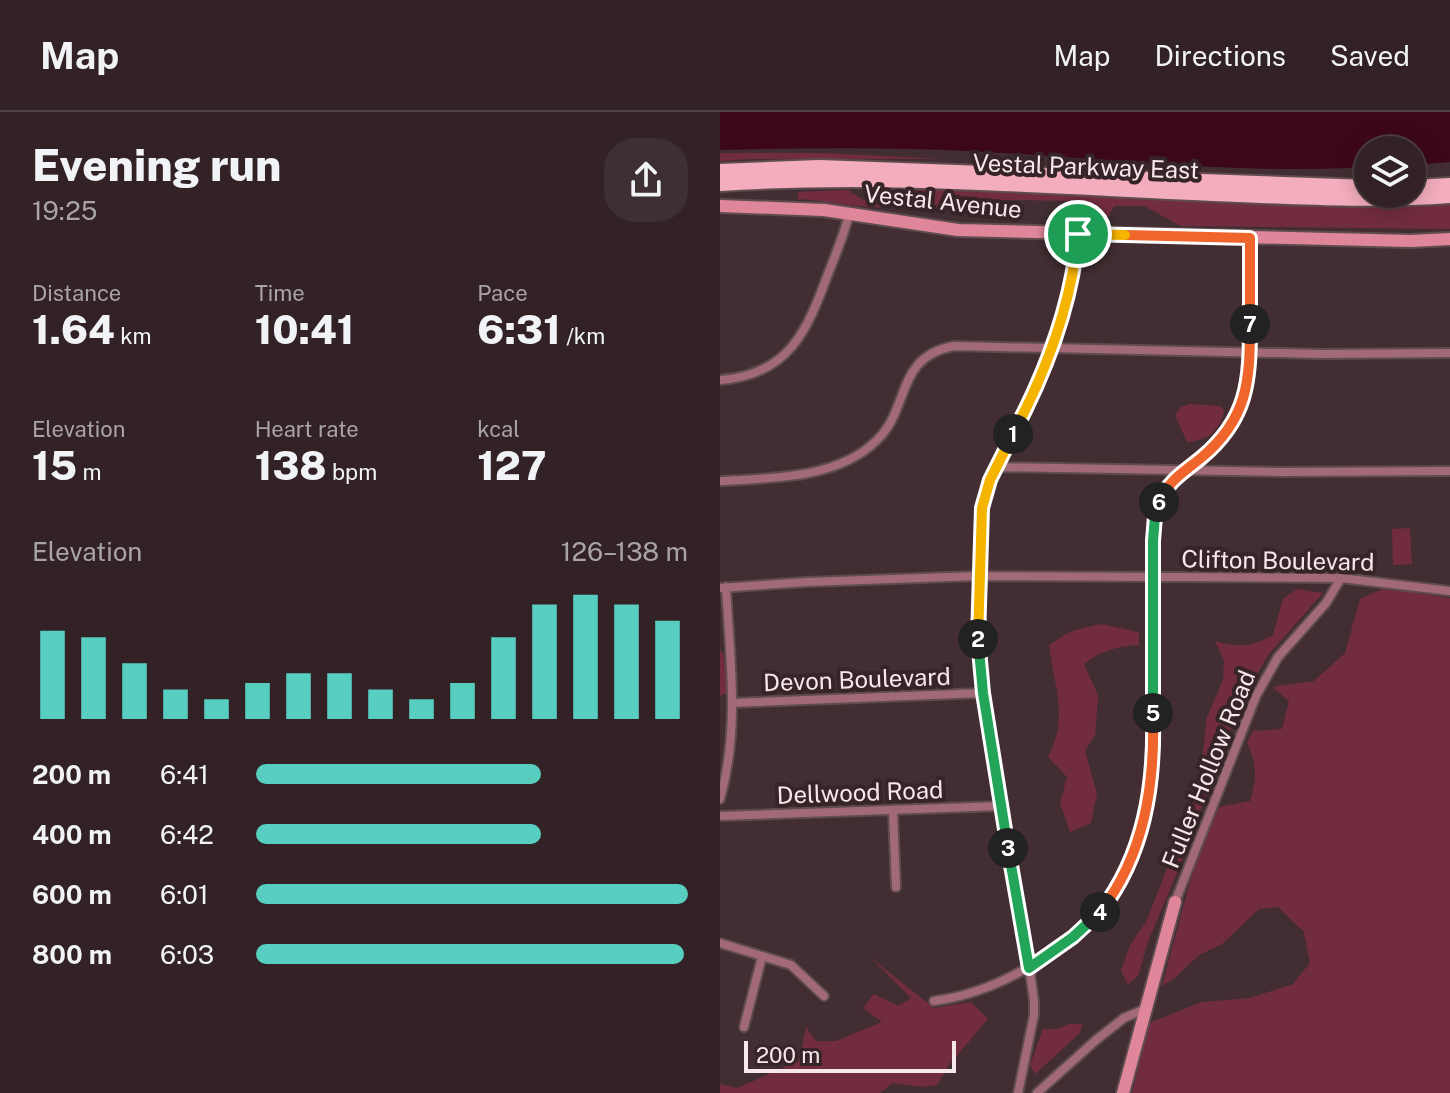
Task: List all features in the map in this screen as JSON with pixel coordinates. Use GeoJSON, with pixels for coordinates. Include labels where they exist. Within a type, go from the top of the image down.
{"type":"FeatureCollection","features":[{"type":"Feature","properties":{"kind":"main road","name":"Vestal Parkway East"},"geometry":{"type":"LineString","coordinates":[[720,171],[819,167],[1354,186]]}},
{"type":"Feature","properties":{"kind":"main road","name":"Vestal Parkway East"},"geometry":{"type":"LineString","coordinates":[[720,184],[848,180],[1310,198],[1402,200],[1450,196]]}},
{"type":"Feature","properties":{"kind":"main road"},"geometry":{"type":"LineString","coordinates":[[1426,186],[1450,185]]}},
{"type":"Feature","properties":{"kind":"street","name":"Vestal Avenue"},"geometry":{"type":"LineString","coordinates":[[720,206],[775,206],[958,230],[1250,238],[1450,239]]}},
{"type":"Feature","properties":{"kind":"street"},"geometry":{"type":"LineString","coordinates":[[720,380],[764,370],[784,356],[802,336],[818,302],[849,214]]}},
{"type":"Feature","properties":{"kind":"street"},"geometry":{"type":"LineString","coordinates":[[1018,1093],[1034,1015],[1029,968],[983,693],[978,638],[982,508],[995,467],[1026,411],[1053,347],[1064,310],[1078,234]]}},
{"type":"Feature","properties":{"kind":"street"},"geometry":{"type":"LineString","coordinates":[[934,1001],[970,995],[1029,968],[1073,937],[1096,917],[1109,900],[1143,828],[1154,755],[1152,577],[1157,507],[1168,486],[1217,444],[1239,414],[1246,390],[1250,353],[1250,238]]}},
{"type":"Feature","properties":{"kind":"street"},"geometry":{"type":"LineString","coordinates":[[720,481],[816,472],[854,458],[884,433],[915,368],[936,351],[968,346],[1250,353],[1450,353]]}},
{"type":"Feature","properties":{"kind":"street"},"geometry":{"type":"LineString","coordinates":[[995,467],[1450,471]]}},
{"type":"Feature","properties":{"kind":"street","name":"Clifton Boulevard"},"geometry":{"type":"LineString","coordinates":[[723,588],[978,576],[1341,578],[1450,591]]}},
{"type":"Feature","properties":{"kind":"street","name":"Fuller Hollow Road"},"geometry":{"type":"LineString","coordinates":[[1175,902],[1256,696],[1278,657],[1326,603],[1341,578]]}},
{"type":"Feature","properties":{"kind":"street"},"geometry":{"type":"LineString","coordinates":[[720,799],[727,776],[732,703],[723,588]]}},
{"type":"Feature","properties":{"kind":"street","name":"Devon Boulevard"},"geometry":{"type":"LineString","coordinates":[[732,703],[983,693]]}},
{"type":"Feature","properties":{"kind":"street","name":"Dellwood Road"},"geometry":{"type":"LineString","coordinates":[[720,816],[1001,806]]}},
{"type":"Feature","properties":{"kind":"street"},"geometry":{"type":"LineString","coordinates":[[893,812],[896,887]]}},
{"type":"Feature","properties":{"kind":"street"},"geometry":{"type":"LineString","coordinates":[[1123,1093],[1175,902]]}},
{"type":"Feature","properties":{"kind":"street"},"geometry":{"type":"LineString","coordinates":[[720,943],[791,965],[824,996]]}},
{"type":"Feature","properties":{"kind":"street"},"geometry":{"type":"LineString","coordinates":[[744,1027],[762,957]]}},
{"type":"Feature","properties":{"kind":"street"},"geometry":{"type":"LineString","coordinates":[[1037,1093],[1124,1018],[1145,1009]]}},
{"type":"Feature","properties":{"kind":"shaded area"},"geometry":{"type":"Polygon","coordinates":[[[720,112],[1450,112],[1450,162],[1426,164],[1426,136],[1354,136],[1354,168],[1318,169],[1168,165],[938,150],[720,150],[720,112]]]}},
{"type":"Feature","properties":{"kind":"shaded area"},"geometry":{"type":"Polygon","coordinates":[[[720,153],[820,153],[943,159],[720,161],[720,153]]]}},
{"type":"Feature","properties":{"kind":"shaded area"},"geometry":{"type":"Polygon","coordinates":[[[926,189],[1354,208],[1426,208],[1426,203],[1450,202],[1450,229],[1181,226],[1144,206],[1114,206],[1108,217],[1091,223],[1075,219],[1068,201],[952,199],[934,209],[915,201],[871,207],[798,199],[798,192],[848,190],[863,200],[926,189]]]}},
{"type":"Feature","properties":{"kind":"shaded area"},"geometry":{"type":"Polygon","coordinates":[[[1190,404],[1221,406],[1224,412],[1211,434],[1187,442],[1175,415],[1181,407],[1190,404]]]}},
{"type":"Feature","properties":{"kind":"shaded area"},"geometry":{"type":"Polygon","coordinates":[[[1410,528],[1412,564],[1393,565],[1392,529],[1410,528]]]}},
{"type":"Feature","properties":{"kind":"shaded area"},"geometry":{"type":"Polygon","coordinates":[[[1385,588],[1450,598],[1450,1093],[1132,1093],[1149,1023],[1202,1002],[1250,998],[1293,984],[1310,963],[1304,932],[1278,907],[1259,909],[1222,944],[1199,955],[1162,986],[1198,852],[1219,807],[1250,801],[1255,771],[1247,743],[1253,731],[1282,729],[1289,701],[1272,687],[1314,681],[1345,653],[1360,599],[1385,588]]]}},
{"type":"Feature","properties":{"kind":"shaded area"},"geometry":{"type":"Polygon","coordinates":[[[1297,589],[1323,593],[1268,655],[1240,705],[1149,939],[1138,976],[1128,985],[1121,971],[1130,945],[1146,922],[1199,787],[1207,717],[1223,680],[1224,660],[1215,641],[1245,645],[1273,635],[1283,599],[1297,589]]]}},
{"type":"Feature","properties":{"kind":"shaded area"},"geometry":{"type":"Polygon","coordinates":[[[1101,624],[1139,632],[1139,645],[1110,650],[1084,664],[1098,695],[1095,735],[1085,751],[1097,794],[1091,823],[1070,832],[1060,803],[1067,777],[1048,757],[1058,729],[1059,715],[1049,645],[1071,631],[1101,624]]]}},
{"type":"Feature","properties":{"kind":"shaded area"},"geometry":{"type":"Polygon","coordinates":[[[720,650],[729,692],[720,696],[720,650]]]}},
{"type":"Feature","properties":{"kind":"shaded area"},"geometry":{"type":"Polygon","coordinates":[[[871,958],[934,1008],[971,1002],[988,1019],[949,1065],[937,1085],[921,1087],[893,1083],[880,1093],[720,1093],[720,1084],[737,1088],[799,1061],[806,1027],[816,1041],[836,1041],[882,1022],[863,1008],[874,994],[898,1006],[911,998],[871,958]]]}},
{"type":"Feature","properties":{"kind":"shaded area"},"geometry":{"type":"Polygon","coordinates":[[[1068,1024],[1082,1024],[1080,1033],[1035,1074],[1030,1065],[1043,1029],[1058,1029],[1068,1024]]]}},
{"type":"Feature","properties":{"kind":"route"},"geometry":{"type":"LineString","coordinates":[[1078,234],[1250,238],[1250,353],[1242,407],[1233,424],[1217,444],[1177,475],[1157,507],[1153,541],[1154,755],[1143,828],[1122,876],[1096,917],[1029,968],[983,693],[978,638],[982,508],[995,467],[1026,411],[1053,347],[1064,310],[1078,234]]}}]}
